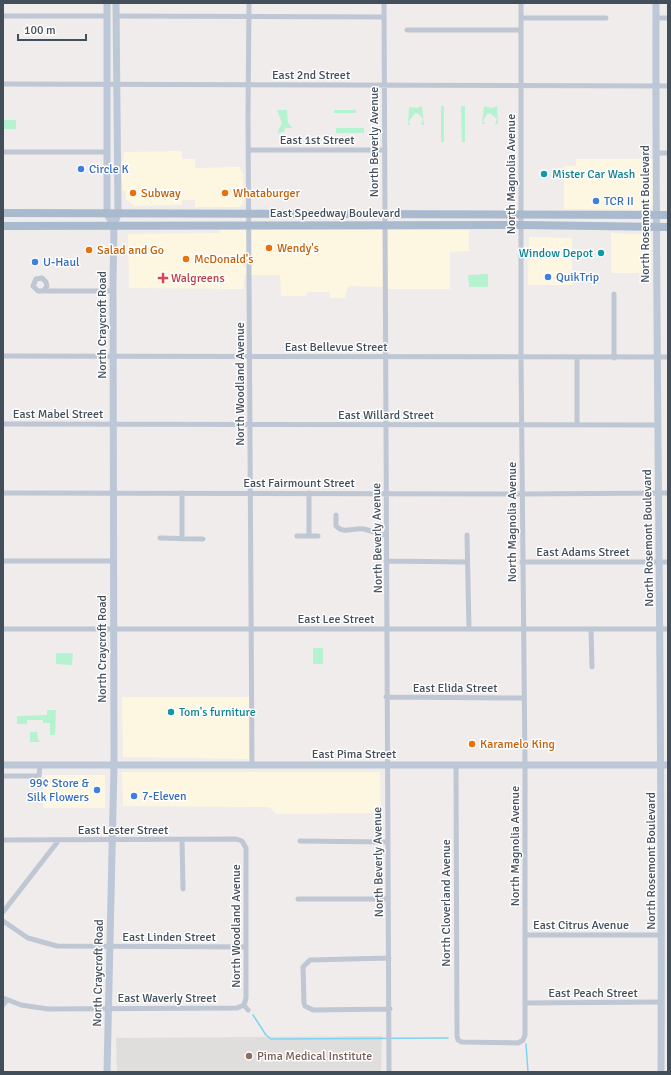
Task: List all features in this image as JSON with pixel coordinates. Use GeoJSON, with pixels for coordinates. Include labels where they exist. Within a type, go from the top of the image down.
{"type":"FeatureCollection","features":[{"type":"Feature","properties":{"kind":"main road","name":"East Speedway Boulevard"},"geometry":{"type":"LineString","coordinates":[[3,213],[249,215],[521,213],[668,215]]}},
{"type":"Feature","properties":{"kind":"main road","name":"East Speedway Boulevard"},"geometry":{"type":"LineString","coordinates":[[3,226],[521,224],[668,227]]}},
{"type":"Feature","properties":{"kind":"street","name":"North Craycroft Road"},"geometry":{"type":"LineString","coordinates":[[107,3],[108,214],[114,226]]}},
{"type":"Feature","properties":{"kind":"street","name":"North Craycroft Road"},"geometry":{"type":"LineString","coordinates":[[107,1072],[111,839],[114,765],[112,628],[114,562],[113,291],[114,226],[118,214],[116,3]]}},
{"type":"Feature","properties":{"kind":"street","name":"North Woodland Avenue"},"geometry":{"type":"LineString","coordinates":[[249,3],[248,86],[252,766]]}},
{"type":"Feature","properties":{"kind":"street","name":"North Beverly Avenue"},"geometry":{"type":"LineString","coordinates":[[384,3],[385,425],[388,630],[386,697],[390,1009],[389,1072]]}},
{"type":"Feature","properties":{"kind":"street","name":"North Magnolia Avenue"},"geometry":{"type":"LineString","coordinates":[[521,3],[522,562],[525,765],[525,1035],[523,1040]]}},
{"type":"Feature","properties":{"kind":"street","name":"North Rosemont Boulevard"},"geometry":{"type":"LineString","coordinates":[[656,3],[657,357],[660,562],[664,629],[665,764],[661,1002],[664,1042],[660,1072]]}},
{"type":"Feature","properties":{"kind":"street"},"geometry":{"type":"LineString","coordinates":[[3,16],[106,16]]}},
{"type":"Feature","properties":{"kind":"street"},"geometry":{"type":"LineString","coordinates":[[116,16],[384,17]]}},
{"type":"Feature","properties":{"kind":"street"},"geometry":{"type":"LineString","coordinates":[[521,18],[606,18]]}},
{"type":"Feature","properties":{"kind":"street"},"geometry":{"type":"LineString","coordinates":[[656,18],[668,18]]}},
{"type":"Feature","properties":{"kind":"street"},"geometry":{"type":"LineString","coordinates":[[407,30],[521,30]]}},
{"type":"Feature","properties":{"kind":"street","name":"East 2nd Street"},"geometry":{"type":"LineString","coordinates":[[3,84],[248,86],[668,86]]}},
{"type":"Feature","properties":{"kind":"street","name":"East 1st Street"},"geometry":{"type":"LineString","coordinates":[[249,150],[385,150]]}},
{"type":"Feature","properties":{"kind":"street"},"geometry":{"type":"LineString","coordinates":[[3,152],[107,152]]}},
{"type":"Feature","properties":{"kind":"street"},"geometry":{"type":"LineString","coordinates":[[656,153],[668,153]]}},
{"type":"Feature","properties":{"kind":"street"},"geometry":{"type":"LineString","coordinates":[[44,290],[113,291]]}},
{"type":"Feature","properties":{"kind":"street"},"geometry":{"type":"LineString","coordinates":[[614,294],[614,358]]}},
{"type":"Feature","properties":{"kind":"street","name":"East Bellevue Street"},"geometry":{"type":"LineString","coordinates":[[3,356],[521,358],[668,357]]}},
{"type":"Feature","properties":{"kind":"street"},"geometry":{"type":"LineString","coordinates":[[577,358],[577,425]]}},
{"type":"Feature","properties":{"kind":"street","name":"East Mabel Street"},"geometry":{"type":"LineString","coordinates":[[3,424],[114,424]]}},
{"type":"Feature","properties":{"kind":"street","name":"East Willard Street"},"geometry":{"type":"LineString","coordinates":[[114,424],[522,426],[658,425]]}},
{"type":"Feature","properties":{"kind":"street","name":"East Fairmount Street"},"geometry":{"type":"LineString","coordinates":[[3,493],[668,493]]}},
{"type":"Feature","properties":{"kind":"street"},"geometry":{"type":"LineString","coordinates":[[182,493],[182,538]]}},
{"type":"Feature","properties":{"kind":"street"},"geometry":{"type":"LineString","coordinates":[[308,536],[309,493]]}},
{"type":"Feature","properties":{"kind":"street"},"geometry":{"type":"LineString","coordinates":[[336,515],[336,526],[340,530],[351,531],[362,529],[386,534]]}},
{"type":"Feature","properties":{"kind":"street"},"geometry":{"type":"LineString","coordinates":[[467,534],[468,630]]}},
{"type":"Feature","properties":{"kind":"street"},"geometry":{"type":"LineString","coordinates":[[297,536],[318,536]]}},
{"type":"Feature","properties":{"kind":"street"},"geometry":{"type":"LineString","coordinates":[[160,538],[203,539]]}},
{"type":"Feature","properties":{"kind":"street"},"geometry":{"type":"LineString","coordinates":[[3,561],[114,562]]}},
{"type":"Feature","properties":{"kind":"street"},"geometry":{"type":"LineString","coordinates":[[386,561],[467,562]]}},
{"type":"Feature","properties":{"kind":"street","name":"East Adams Street"},"geometry":{"type":"LineString","coordinates":[[522,562],[668,562]]}},
{"type":"Feature","properties":{"kind":"street","name":"East Lee Street"},"geometry":{"type":"LineString","coordinates":[[3,628],[252,628],[388,630],[664,629]]}},
{"type":"Feature","properties":{"kind":"street"},"geometry":{"type":"LineString","coordinates":[[591,630],[592,667]]}},
{"type":"Feature","properties":{"kind":"street","name":"East Elida Street"},"geometry":{"type":"LineString","coordinates":[[386,697],[524,698]]}},
{"type":"Feature","properties":{"kind":"street","name":"East Pima Street"},"geometry":{"type":"LineString","coordinates":[[3,765],[252,766],[665,764]]}},
{"type":"Feature","properties":{"kind":"street"},"geometry":{"type":"LineString","coordinates":[[3,776],[39,776],[40,765]]}},
{"type":"Feature","properties":{"kind":"street","name":"North Cloverland Avenue"},"geometry":{"type":"LineString","coordinates":[[456,765],[458,1040],[462,1042],[518,1043],[523,1040]]}},
{"type":"Feature","properties":{"kind":"street","name":"East Lester Street"},"geometry":{"type":"LineString","coordinates":[[3,840],[236,839],[244,841]]}},
{"type":"Feature","properties":{"kind":"street"},"geometry":{"type":"LineString","coordinates":[[3,912],[59,840]]}},
{"type":"Feature","properties":{"kind":"street"},"geometry":{"type":"LineString","coordinates":[[182,840],[183,889]]}},
{"type":"Feature","properties":{"kind":"street","name":"North Woodland Avenue"},"geometry":{"type":"LineString","coordinates":[[237,1008],[244,1005],[246,998],[246,848],[244,841]]}},
{"type":"Feature","properties":{"kind":"street"},"geometry":{"type":"LineString","coordinates":[[300,841],[388,842]]}},
{"type":"Feature","properties":{"kind":"street"},"geometry":{"type":"LineString","coordinates":[[298,899],[388,899]]}},
{"type":"Feature","properties":{"kind":"street","name":"East Linden Street"},"geometry":{"type":"LineString","coordinates":[[3,921],[28,938],[49,945],[110,947],[246,947]]}},
{"type":"Feature","properties":{"kind":"street","name":"East Citrus Avenue"},"geometry":{"type":"LineString","coordinates":[[525,935],[662,935]]}},
{"type":"Feature","properties":{"kind":"street"},"geometry":{"type":"LineString","coordinates":[[389,958],[310,960],[304,967],[304,1002],[308,1008],[313,1010],[390,1009]]}},
{"type":"Feature","properties":{"kind":"street"},"geometry":{"type":"LineString","coordinates":[[3,1005],[5,999]]}},
{"type":"Feature","properties":{"kind":"street","name":"East Waverly Street"},"geometry":{"type":"LineString","coordinates":[[5,999],[40,1008],[237,1008]]}},
{"type":"Feature","properties":{"kind":"street","name":"East Peach Street"},"geometry":{"type":"LineString","coordinates":[[525,1003],[661,1002]]}},
{"type":"Feature","properties":{"kind":"street"},"geometry":{"type":"LineString","coordinates":[[244,1005],[248,1010]]}},
{"type":"Feature","properties":{"kind":"shaded area"},"geometry":{"type":"Polygon","coordinates":[[[182,151],[182,159],[195,159],[195,168],[239,167],[243,174],[243,204],[239,207],[195,207],[195,200],[182,200],[182,205],[134,206],[126,199],[126,191],[123,191],[121,175],[121,161],[123,161],[124,152],[182,151]]]}},
{"type":"Feature","properties":{"kind":"shaded area"},"geometry":{"type":"Polygon","coordinates":[[[576,159],[653,159],[653,205],[648,210],[564,209],[564,166],[576,166],[576,159]]]}},
{"type":"Feature","properties":{"kind":"shaded area"},"geometry":{"type":"Polygon","coordinates":[[[220,230],[469,230],[469,251],[450,252],[450,289],[388,289],[383,287],[348,286],[345,298],[330,298],[330,292],[307,292],[306,296],[281,296],[280,275],[244,275],[244,289],[129,288],[128,234],[219,233],[220,230]]]}},
{"type":"Feature","properties":{"kind":"shaded area"},"geometry":{"type":"Polygon","coordinates":[[[611,233],[651,235],[651,273],[611,273],[611,233]]]}},
{"type":"Feature","properties":{"kind":"shaded area"},"geometry":{"type":"Polygon","coordinates":[[[529,237],[572,238],[572,285],[528,285],[529,237]]]}},
{"type":"Feature","properties":{"kind":"shaded area"},"geometry":{"type":"Polygon","coordinates":[[[122,697],[250,697],[249,759],[123,757],[122,697]]]}},
{"type":"Feature","properties":{"kind":"shaded area"},"geometry":{"type":"Polygon","coordinates":[[[122,772],[380,772],[381,813],[277,814],[269,807],[123,806],[122,772]]]}},
{"type":"Feature","properties":{"kind":"shaded area"},"geometry":{"type":"Polygon","coordinates":[[[43,775],[105,775],[105,808],[43,808],[43,775]]]}},
{"type":"Feature","properties":{"kind":"shaded area","name":"Pima Medical Institute"},"geometry":{"type":"Polygon","coordinates":[[[382,1036],[381,1072],[117,1072],[116,1038],[382,1036]]]}},
{"type":"Feature","properties":{"kind":"green space"},"geometry":{"type":"Polygon","coordinates":[[[422,106],[424,125],[421,125],[423,119],[419,114],[415,113],[409,121],[410,125],[408,125],[409,107],[417,108],[422,106]]]}},
{"type":"Feature","properties":{"kind":"green space"},"geometry":{"type":"Polygon","coordinates":[[[441,106],[444,106],[444,142],[441,142],[441,106]]]}},
{"type":"Feature","properties":{"kind":"green space"},"geometry":{"type":"Polygon","coordinates":[[[461,106],[465,106],[465,142],[462,142],[461,106]]]}},
{"type":"Feature","properties":{"kind":"green space"},"geometry":{"type":"Polygon","coordinates":[[[484,106],[492,108],[497,106],[498,124],[495,124],[497,119],[490,113],[487,114],[483,121],[485,124],[482,124],[484,106]]]}},
{"type":"Feature","properties":{"kind":"green space"},"geometry":{"type":"Polygon","coordinates":[[[277,110],[287,110],[288,123],[293,128],[285,128],[284,132],[277,133],[282,123],[277,110]]]}},
{"type":"Feature","properties":{"kind":"green space"},"geometry":{"type":"Polygon","coordinates":[[[334,110],[356,110],[356,113],[334,113],[334,110]]]}},
{"type":"Feature","properties":{"kind":"green space"},"geometry":{"type":"Polygon","coordinates":[[[3,120],[16,120],[16,129],[3,129],[3,120]]]}},
{"type":"Feature","properties":{"kind":"green space"},"geometry":{"type":"Polygon","coordinates":[[[336,128],[364,128],[364,133],[336,133],[336,128]]]}},
{"type":"Feature","properties":{"kind":"green space"},"geometry":{"type":"Polygon","coordinates":[[[488,274],[488,287],[469,287],[468,275],[488,274]]]}},
{"type":"Feature","properties":{"kind":"green space"},"geometry":{"type":"Polygon","coordinates":[[[313,648],[323,648],[323,664],[313,664],[313,648]]]}},
{"type":"Feature","properties":{"kind":"green space"},"geometry":{"type":"Polygon","coordinates":[[[56,653],[73,653],[72,665],[56,664],[56,653]]]}},
{"type":"Feature","properties":{"kind":"green space"},"geometry":{"type":"Polygon","coordinates":[[[47,710],[56,710],[55,735],[50,735],[50,723],[43,723],[43,720],[27,720],[27,724],[17,724],[17,716],[47,715],[47,710]]]}},
{"type":"Feature","properties":{"kind":"green space"},"geometry":{"type":"Polygon","coordinates":[[[30,732],[37,732],[40,742],[30,742],[30,732]]]}},
{"type":"Feature","properties":{"kind":"waterway"},"geometry":{"type":"LineString","coordinates":[[253,1015],[266,1035],[271,1039],[448,1038]]}},
{"type":"Feature","properties":{"kind":"waterway"},"geometry":{"type":"LineString","coordinates":[[526,1044],[528,1072]]}},
{"type":"Feature","properties":{"kind":"place","name":"Circle K"},"geometry":{"type":"Point","coordinates":[81,169]}},
{"type":"Feature","properties":{"kind":"place","name":"Mister Car Wash"},"geometry":{"type":"Point","coordinates":[544,174]}},
{"type":"Feature","properties":{"kind":"place","name":"Subway"},"geometry":{"type":"Point","coordinates":[133,193]}},
{"type":"Feature","properties":{"kind":"place","name":"Whataburger"},"geometry":{"type":"Point","coordinates":[225,193]}},
{"type":"Feature","properties":{"kind":"place","name":"TCR II"},"geometry":{"type":"Point","coordinates":[596,201]}},
{"type":"Feature","properties":{"kind":"place","name":"Wendy's"},"geometry":{"type":"Point","coordinates":[269,248]}},
{"type":"Feature","properties":{"kind":"place","name":"Salad and Go"},"geometry":{"type":"Point","coordinates":[89,250]}},
{"type":"Feature","properties":{"kind":"place","name":"Window Depot"},"geometry":{"type":"Point","coordinates":[601,253]}},
{"type":"Feature","properties":{"kind":"place","name":"McDonald's"},"geometry":{"type":"Point","coordinates":[186,259]}},
{"type":"Feature","properties":{"kind":"place","name":"U-Haul"},"geometry":{"type":"Point","coordinates":[35,262]}},
{"type":"Feature","properties":{"kind":"place","name":"QuikTrip"},"geometry":{"type":"Point","coordinates":[548,277]}},
{"type":"Feature","properties":{"kind":"place","name":"Walgreens"},"geometry":{"type":"Point","coordinates":[163,278]}},
{"type":"Feature","properties":{"kind":"place","name":"Tom's furniture"},"geometry":{"type":"Point","coordinates":[171,712]}},
{"type":"Feature","properties":{"kind":"place","name":"Karamelo King"},"geometry":{"type":"Point","coordinates":[472,744]}},
{"type":"Feature","properties":{"kind":"place","name":"99¢ Store & Silk Flowers"},"geometry":{"type":"Point","coordinates":[97,790]}},
{"type":"Feature","properties":{"kind":"place","name":"7-Eleven"},"geometry":{"type":"Point","coordinates":[134,796]}},
{"type":"Feature","properties":{"kind":"place","name":"Pima Medical Institute"},"geometry":{"type":"Point","coordinates":[249,1056]}}]}
